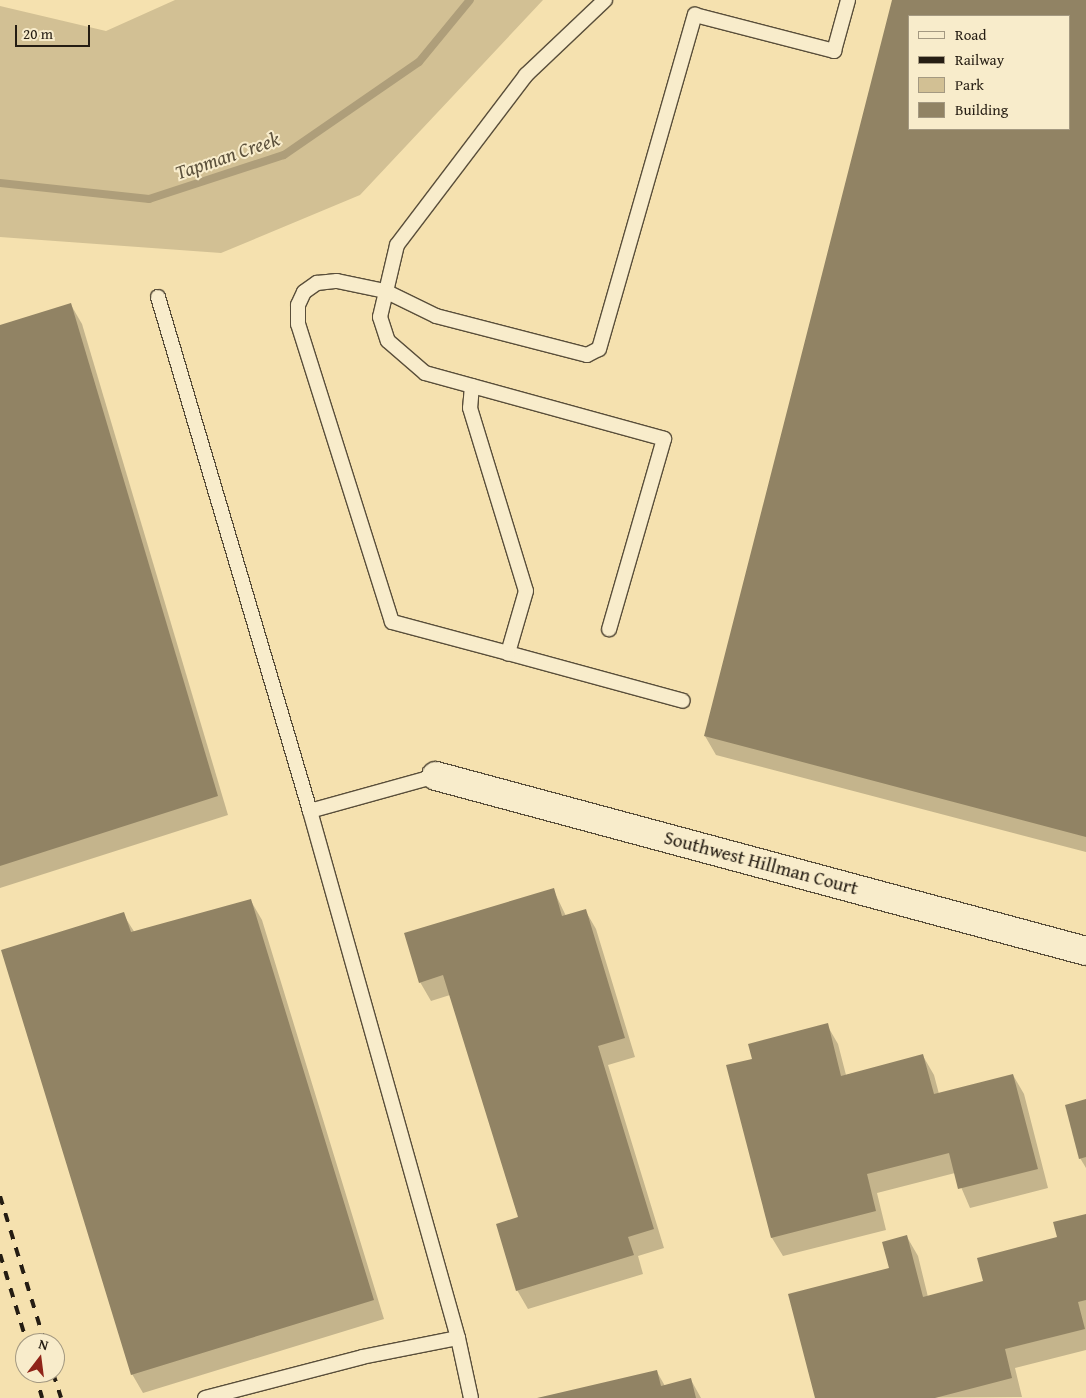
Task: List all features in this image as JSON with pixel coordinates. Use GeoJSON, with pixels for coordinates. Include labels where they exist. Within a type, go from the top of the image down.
{"type":"FeatureCollection","features":[{"type":"Feature","properties":{"kind":"street","name":"Southwest Hillman Court"},"geometry":{"type":"LineString","coordinates":[[436,776],[1086,951]]}},
{"type":"Feature","properties":{"kind":"lane"},"geometry":{"type":"LineString","coordinates":[[604,0],[526,75],[397,245],[380,317],[388,341],[425,373],[664,439],[609,629]]}},
{"type":"Feature","properties":{"kind":"lane"},"geometry":{"type":"LineString","coordinates":[[683,701],[392,622],[298,324],[298,305],[304,292],[317,283],[337,281],[385,291],[436,316],[587,355],[599,349],[695,15],[834,51],[848,0]]}},
{"type":"Feature","properties":{"kind":"lane"},"geometry":{"type":"LineString","coordinates":[[158,297],[310,811],[458,1338],[471,1398]]}},
{"type":"Feature","properties":{"kind":"lane"},"geometry":{"type":"LineString","coordinates":[[472,386],[470,408],[526,591],[508,653]]}},
{"type":"Feature","properties":{"kind":"lane"},"geometry":{"type":"LineString","coordinates":[[310,811],[436,776]]}},
{"type":"Feature","properties":{"kind":"lane"},"geometry":{"type":"LineString","coordinates":[[204,1398],[362,1357],[458,1338]]}},
{"type":"Feature","properties":{"kind":"green space"},"geometry":{"type":"Polygon","coordinates":[[[175,0],[543,0],[360,195],[221,253],[0,237],[0,6],[106,31],[175,0]]]}},
{"type":"Feature","properties":{"kind":"building"},"geometry":{"type":"Polygon","coordinates":[[[892,0],[1086,0],[1086,837],[704,736],[892,0]]]}},
{"type":"Feature","properties":{"kind":"building"},"geometry":{"type":"Polygon","coordinates":[[[71,303],[218,796],[0,866],[0,325],[71,303]]]}},
{"type":"Feature","properties":{"kind":"building"},"geometry":{"type":"Polygon","coordinates":[[[554,888],[562,916],[586,909],[625,1038],[598,1046],[654,1229],[628,1237],[634,1255],[516,1291],[496,1224],[518,1217],[443,975],[419,983],[404,933],[554,888]]]}},
{"type":"Feature","properties":{"kind":"building"},"geometry":{"type":"Polygon","coordinates":[[[251,899],[374,1300],[131,1375],[1,950],[124,912],[131,932],[251,899]]]}},
{"type":"Feature","properties":{"kind":"building"},"geometry":{"type":"Polygon","coordinates":[[[828,1023],[841,1076],[923,1054],[934,1094],[1013,1074],[1038,1169],[958,1189],[949,1153],[867,1174],[876,1211],[771,1238],[726,1065],[752,1059],[748,1044],[828,1023]]]}},
{"type":"Feature","properties":{"kind":"building"},"geometry":{"type":"Polygon","coordinates":[[[1086,1099],[1086,1157],[1079,1159],[1065,1105],[1086,1099]]]}},
{"type":"Feature","properties":{"kind":"building"},"geometry":{"type":"Polygon","coordinates":[[[1086,1214],[1086,1300],[1078,1302],[1085,1329],[1005,1349],[1012,1378],[935,1398],[815,1398],[788,1294],[889,1268],[882,1242],[907,1235],[923,1297],[983,1281],[977,1258],[1057,1237],[1053,1222],[1086,1214]]]}},
{"type":"Feature","properties":{"kind":"building"},"geometry":{"type":"Polygon","coordinates":[[[657,1370],[661,1386],[691,1378],[696,1398],[537,1398],[657,1370]]]}},
{"type":"Feature","properties":{"kind":"waterway","name":"Tapman Creek"},"geometry":{"type":"LineString","coordinates":[[0,183],[149,199],[284,155],[419,62],[470,0]]}},
{"type":"Feature","properties":{"kind":"railway"},"geometry":{"type":"LineString","coordinates":[[0,1196],[42,1333]]}},
{"type":"Feature","properties":{"kind":"railway"},"geometry":{"type":"LineString","coordinates":[[0,1254],[24,1333]]}},
{"type":"Feature","properties":{"kind":"railway"},"geometry":{"type":"LineString","coordinates":[[38,1383],[42,1398]]}},
{"type":"Feature","properties":{"kind":"railway"},"geometry":{"type":"LineString","coordinates":[[56,1383],[61,1398]]}}]}
